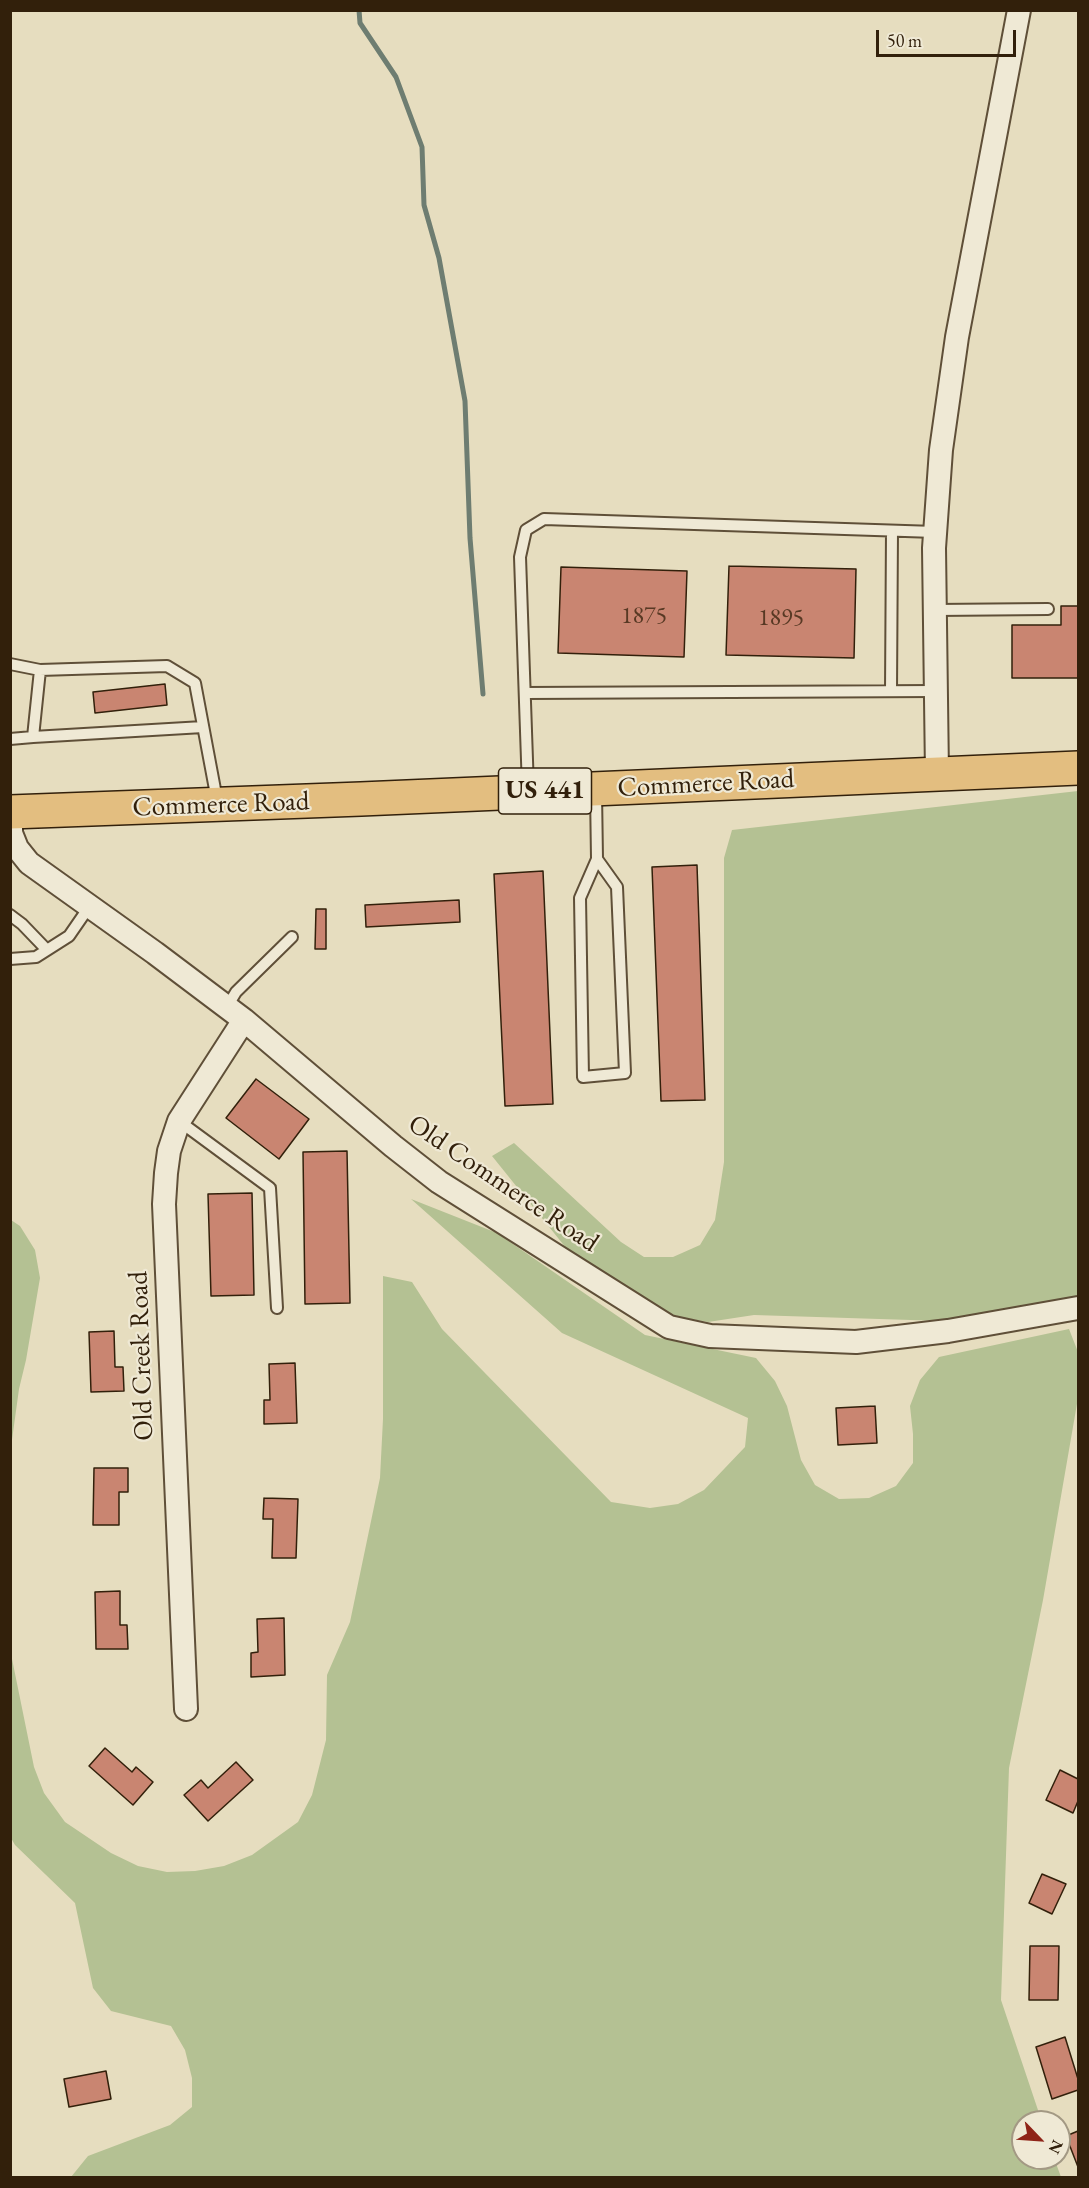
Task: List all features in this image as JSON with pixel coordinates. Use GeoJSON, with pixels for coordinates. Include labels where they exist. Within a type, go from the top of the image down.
{"type":"FeatureCollection","features":[{"type":"Feature","properties":{"kind":"highway","name":"Commerce Road"},"geometry":{"type":"LineString","coordinates":[[10,812],[1078,768]]}},
{"type":"Feature","properties":{"kind":"street"},"geometry":{"type":"LineString","coordinates":[[937,774],[935,532],[939,472],[949,383],[1019,10]]}},
{"type":"Feature","properties":{"kind":"street","name":"Old Commerce Road"},"geometry":{"type":"LineString","coordinates":[[10,812],[12,833],[17,848],[29,863],[235,1014],[439,1182],[669,1327],[710,1336],[856,1342],[948,1330],[1078,1308]]}},
{"type":"Feature","properties":{"kind":"street","name":"Old Creek Road"},"geometry":{"type":"LineString","coordinates":[[186,1709],[164,1204],[169,1151],[179,1121],[235,1014]]}},
{"type":"Feature","properties":{"kind":"lane"},"geometry":{"type":"LineString","coordinates":[[528,792],[520,557],[526,530],[544,519],[935,532]]}},
{"type":"Feature","properties":{"kind":"lane"},"geometry":{"type":"LineString","coordinates":[[891,691],[892,531]]}},
{"type":"Feature","properties":{"kind":"lane"},"geometry":{"type":"LineString","coordinates":[[935,610],[1048,609]]}},
{"type":"Feature","properties":{"kind":"lane"},"geometry":{"type":"LineString","coordinates":[[10,664],[40,670],[167,666],[195,683],[218,805]]}},
{"type":"Feature","properties":{"kind":"lane"},"geometry":{"type":"LineString","coordinates":[[33,736],[40,670]]}},
{"type":"Feature","properties":{"kind":"lane"},"geometry":{"type":"LineString","coordinates":[[525,693],[936,691]]}},
{"type":"Feature","properties":{"kind":"lane"},"geometry":{"type":"LineString","coordinates":[[10,739],[203,727]]}},
{"type":"Feature","properties":{"kind":"lane"},"geometry":{"type":"LineString","coordinates":[[596,789],[597,859],[580,898],[583,1077],[625,1073],[617,887],[597,859]]}},
{"type":"Feature","properties":{"kind":"lane"},"geometry":{"type":"LineString","coordinates":[[10,959],[36,957],[69,936],[89,907]]}},
{"type":"Feature","properties":{"kind":"lane"},"geometry":{"type":"LineString","coordinates":[[10,915],[47,950]]}},
{"type":"Feature","properties":{"kind":"lane"},"geometry":{"type":"LineString","coordinates":[[235,1014],[236,992],[292,937]]}},
{"type":"Feature","properties":{"kind":"lane"},"geometry":{"type":"LineString","coordinates":[[179,1121],[270,1188],[277,1308]]}},
{"type":"Feature","properties":{"kind":"green space"},"geometry":{"type":"Polygon","coordinates":[[[1078,791],[1078,1298],[942,1321],[754,1315],[708,1322],[680,1317],[629,1300],[583,1269],[492,1156],[514,1143],[621,1242],[644,1257],[673,1257],[700,1245],[715,1220],[724,1162],[724,858],[732,830],[1078,791]]]}},
{"type":"Feature","properties":{"kind":"green space"},"geometry":{"type":"Polygon","coordinates":[[[411,1199],[497,1233],[645,1335],[756,1358],[775,1381],[787,1406],[801,1460],[815,1485],[839,1499],[869,1498],[896,1486],[913,1463],[910,1406],[920,1380],[939,1357],[1069,1329],[1078,1352],[1078,1398],[1043,1600],[1009,1768],[1001,2000],[1038,2110],[1011,2110],[1011,2170],[1058,2170],[1061,2177],[71,2177],[88,2156],[170,2125],[192,2107],[192,2078],[185,2050],[171,2026],[111,2011],[93,1988],[75,1903],[15,1845],[11,1838],[11,1654],[34,1767],[44,1793],[65,1822],[111,1853],[138,1866],[167,1872],[195,1871],[224,1866],[252,1855],[298,1822],[312,1795],[326,1740],[327,1675],[350,1622],[380,1478],[383,1419],[383,1276],[412,1282],[442,1329],[611,1502],[650,1508],[678,1504],[704,1490],[745,1447],[748,1418],[562,1333],[411,1199]]]}},
{"type":"Feature","properties":{"kind":"green space"},"geometry":{"type":"Polygon","coordinates":[[[11,1220],[20,1226],[35,1250],[40,1278],[19,1389],[11,1447],[11,1220]]]}},
{"type":"Feature","properties":{"kind":"building"},"geometry":{"type":"Polygon","coordinates":[[[729,566],[856,569],[854,658],[726,655],[729,566]]]}},
{"type":"Feature","properties":{"kind":"building"},"geometry":{"type":"Polygon","coordinates":[[[561,567],[687,571],[684,657],[558,653],[561,567]]]}},
{"type":"Feature","properties":{"kind":"building"},"geometry":{"type":"Polygon","coordinates":[[[1061,606],[1078,606],[1078,678],[1012,678],[1012,625],[1061,625],[1061,606]]]}},
{"type":"Feature","properties":{"kind":"building"},"geometry":{"type":"Polygon","coordinates":[[[165,684],[167,705],[95,713],[93,692],[165,684]]]}},
{"type":"Feature","properties":{"kind":"building"},"geometry":{"type":"Polygon","coordinates":[[[697,865],[705,1100],[661,1101],[652,867],[697,865]]]}},
{"type":"Feature","properties":{"kind":"building"},"geometry":{"type":"Polygon","coordinates":[[[543,871],[553,1104],[505,1106],[494,874],[543,871]]]}},
{"type":"Feature","properties":{"kind":"building"},"geometry":{"type":"Polygon","coordinates":[[[459,900],[460,922],[366,927],[365,905],[459,900]]]}},
{"type":"Feature","properties":{"kind":"building"},"geometry":{"type":"Polygon","coordinates":[[[316,909],[326,909],[326,949],[315,949],[316,909]]]}},
{"type":"Feature","properties":{"kind":"building"},"geometry":{"type":"Polygon","coordinates":[[[256,1079],[309,1119],[279,1159],[226,1118],[256,1079]]]}},
{"type":"Feature","properties":{"kind":"building"},"geometry":{"type":"Polygon","coordinates":[[[347,1151],[350,1303],[305,1304],[303,1152],[347,1151]]]}},
{"type":"Feature","properties":{"kind":"building"},"geometry":{"type":"Polygon","coordinates":[[[252,1193],[254,1295],[211,1296],[208,1194],[252,1193]]]}},
{"type":"Feature","properties":{"kind":"building"},"geometry":{"type":"Polygon","coordinates":[[[114,1331],[115,1367],[123,1367],[124,1391],[91,1392],[89,1332],[114,1331]]]}},
{"type":"Feature","properties":{"kind":"building"},"geometry":{"type":"Polygon","coordinates":[[[295,1363],[297,1423],[264,1424],[264,1400],[270,1400],[269,1364],[295,1363]]]}},
{"type":"Feature","properties":{"kind":"building"},"geometry":{"type":"Polygon","coordinates":[[[875,1406],[877,1443],[838,1445],[836,1408],[875,1406]]]}},
{"type":"Feature","properties":{"kind":"building"},"geometry":{"type":"Polygon","coordinates":[[[94,1468],[128,1468],[128,1492],[119,1492],[119,1525],[93,1525],[94,1468]]]}},
{"type":"Feature","properties":{"kind":"building"},"geometry":{"type":"Polygon","coordinates":[[[264,1498],[298,1499],[296,1558],[272,1558],[273,1519],[263,1519],[264,1498]]]}},
{"type":"Feature","properties":{"kind":"building"},"geometry":{"type":"Polygon","coordinates":[[[120,1591],[120,1625],[127,1625],[128,1649],[96,1649],[95,1592],[120,1591]]]}},
{"type":"Feature","properties":{"kind":"building"},"geometry":{"type":"Polygon","coordinates":[[[284,1618],[285,1675],[251,1677],[251,1653],[258,1652],[257,1619],[284,1618]]]}},
{"type":"Feature","properties":{"kind":"building"},"geometry":{"type":"Polygon","coordinates":[[[105,1748],[132,1772],[136,1767],[153,1782],[133,1805],[89,1766],[105,1748]]]}},
{"type":"Feature","properties":{"kind":"building"},"geometry":{"type":"Polygon","coordinates":[[[236,1762],[253,1780],[208,1821],[184,1795],[201,1780],[208,1788],[236,1762]]]}},
{"type":"Feature","properties":{"kind":"building"},"geometry":{"type":"Polygon","coordinates":[[[1060,1770],[1078,1779],[1078,1801],[1073,1813],[1046,1800],[1060,1770]]]}},
{"type":"Feature","properties":{"kind":"building"},"geometry":{"type":"Polygon","coordinates":[[[1042,1874],[1066,1884],[1052,1914],[1029,1903],[1042,1874]]]}},
{"type":"Feature","properties":{"kind":"building"},"geometry":{"type":"Polygon","coordinates":[[[1030,1946],[1059,1946],[1058,2000],[1029,2000],[1030,1946]]]}},
{"type":"Feature","properties":{"kind":"building"},"geometry":{"type":"Polygon","coordinates":[[[1065,2037],[1078,2079],[1078,2090],[1052,2099],[1036,2047],[1065,2037]]]}},
{"type":"Feature","properties":{"kind":"building"},"geometry":{"type":"Polygon","coordinates":[[[106,2071],[111,2099],[69,2107],[64,2079],[106,2071]]]}},
{"type":"Feature","properties":{"kind":"building"},"geometry":{"type":"Polygon","coordinates":[[[1078,2131],[1078,2167],[1071,2149],[1071,2134],[1078,2131]]]}},
{"type":"Feature","properties":{"kind":"waterway"},"geometry":{"type":"LineString","coordinates":[[359,10],[360,23],[396,77],[422,147],[424,205],[439,258],[465,401],[470,538],[483,694]]}}]}
